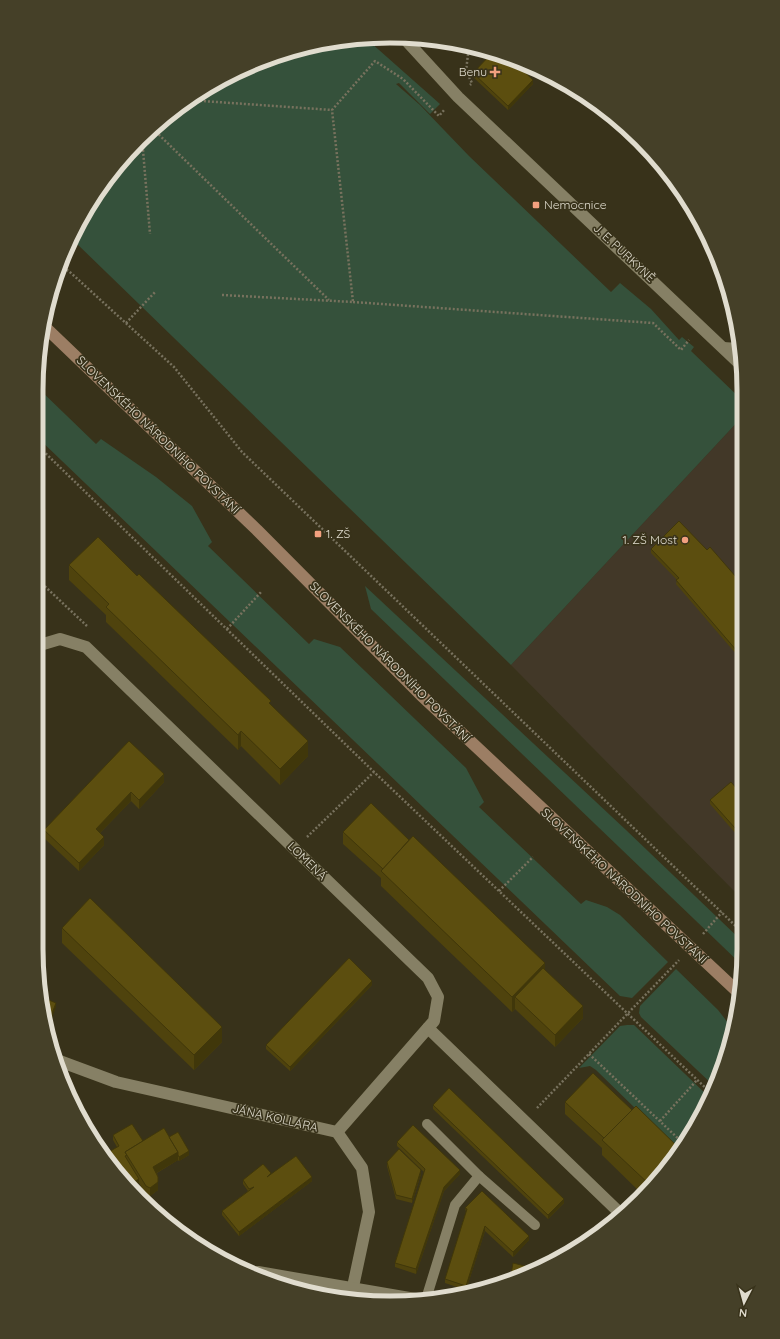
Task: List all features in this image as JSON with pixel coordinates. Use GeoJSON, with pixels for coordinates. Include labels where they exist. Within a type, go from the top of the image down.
{"type":"FeatureCollection","features":[{"type":"Feature","properties":{"kind":"street","name":"J. E. PURKYNĚ"},"geometry":{"type":"LineString","coordinates":[[409,44],[458,96],[735,360]]}},
{"type":"Feature","properties":{"kind":"street","name":"SLOVENSKÉHO NÁRODNÍHO POVSTÁNÍ"},"geometry":{"type":"LineString","coordinates":[[49,330],[257,530],[422,695],[734,989]]}},
{"type":"Feature","properties":{"kind":"street","name":"LOMENÁ"},"geometry":{"type":"LineString","coordinates":[[43,644],[60,639],[86,647],[428,978],[438,997],[434,1021],[337,1132]]}},
{"type":"Feature","properties":{"kind":"street"},"geometry":{"type":"LineString","coordinates":[[428,1028],[618,1211]]}},
{"type":"Feature","properties":{"kind":"street","name":"JÁNA KOLLÁRA"},"geometry":{"type":"LineString","coordinates":[[61,1062],[116,1082],[337,1132]]}},
{"type":"Feature","properties":{"kind":"street"},"geometry":{"type":"LineString","coordinates":[[337,1132],[362,1168],[369,1212],[352,1292]]}},
{"type":"Feature","properties":{"kind":"street"},"geometry":{"type":"LineString","coordinates":[[268,1274],[352,1292],[384,1296]]}},
{"type":"Feature","properties":{"kind":"lane"},"geometry":{"type":"LineString","coordinates":[[722,347],[734,348]]}},
{"type":"Feature","properties":{"kind":"lane"},"geometry":{"type":"LineString","coordinates":[[427,1124],[479,1176],[535,1225]]}},
{"type":"Feature","properties":{"kind":"lane"},"geometry":{"type":"LineString","coordinates":[[428,1294],[455,1205],[479,1176]]}},
{"type":"Feature","properties":{"kind":"path"},"geometry":{"type":"LineString","coordinates":[[353,302],[332,110],[375,61],[402,79],[438,116]]}},
{"type":"Feature","properties":{"kind":"path"},"geometry":{"type":"LineString","coordinates":[[198,101],[332,110]]}},
{"type":"Feature","properties":{"kind":"path"},"geometry":{"type":"LineString","coordinates":[[157,133],[329,301]]}},
{"type":"Feature","properties":{"kind":"path"},"geometry":{"type":"LineString","coordinates":[[143,147],[150,234]]}},
{"type":"Feature","properties":{"kind":"path"},"geometry":{"type":"LineString","coordinates":[[65,268],[174,367],[242,452],[737,927]]}},
{"type":"Feature","properties":{"kind":"path"},"geometry":{"type":"LineString","coordinates":[[126,323],[156,291]]}},
{"type":"Feature","properties":{"kind":"path"},"geometry":{"type":"LineString","coordinates":[[222,295],[353,302],[653,323],[681,350]]}},
{"type":"Feature","properties":{"kind":"path"},"geometry":{"type":"LineString","coordinates":[[43,451],[374,772],[707,1090]]}},
{"type":"Feature","properties":{"kind":"path"},"geometry":{"type":"LineString","coordinates":[[43,585],[87,626],[86,647]]}},
{"type":"Feature","properties":{"kind":"path"},"geometry":{"type":"LineString","coordinates":[[227,629],[262,591]]}},
{"type":"Feature","properties":{"kind":"path"},"geometry":{"type":"LineString","coordinates":[[294,848],[374,772]]}},
{"type":"Feature","properties":{"kind":"path"},"geometry":{"type":"LineString","coordinates":[[499,891],[533,858]]}},
{"type":"Feature","properties":{"kind":"path"},"geometry":{"type":"LineString","coordinates":[[524,1121],[629,1014],[691,948],[722,912]]}},
{"type":"Feature","properties":{"kind":"path"},"geometry":{"type":"LineString","coordinates":[[589,1054],[680,1140]]}},
{"type":"Feature","properties":{"kind":"path"},"geometry":{"type":"LineString","coordinates":[[660,1121],[697,1080]]}},
{"type":"Feature","properties":{"kind":"shaded area","name":"1. ZŠ Most"},"geometry":{"type":"Polygon","coordinates":[[[737,422],[737,894],[511,665],[737,422]]]}},
{"type":"Feature","properties":{"kind":"green space"},"geometry":{"type":"Polygon","coordinates":[[[372,44],[440,104],[430,114],[399,83],[396,84],[420,105],[469,156],[611,292],[620,283],[651,309],[679,340],[682,337],[694,347],[691,351],[737,395],[737,422],[511,665],[76,243],[89,216],[101,197],[129,161],[161,129],[197,101],[257,69],[278,61],[322,50],[372,44]]]}},
{"type":"Feature","properties":{"kind":"green space"},"geometry":{"type":"Polygon","coordinates":[[[43,393],[96,444],[101,439],[156,477],[192,506],[212,542],[208,546],[309,644],[314,639],[340,647],[466,768],[484,802],[479,807],[581,904],[586,900],[607,907],[620,915],[668,962],[632,998],[620,996],[43,443],[43,393]]]}},
{"type":"Feature","properties":{"kind":"green space"},"geometry":{"type":"Polygon","coordinates":[[[365,586],[626,830],[737,936],[737,960],[371,609],[365,586]]]}},
{"type":"Feature","properties":{"kind":"green space"},"geometry":{"type":"Polygon","coordinates":[[[676,969],[718,1010],[729,1023],[719,1061],[711,1083],[641,1017],[639,1013],[640,1006],[676,969]]]}},
{"type":"Feature","properties":{"kind":"green space"},"geometry":{"type":"Polygon","coordinates":[[[634,1025],[705,1093],[691,1122],[671,1152],[637,1110],[596,1070],[590,1066],[579,1068],[620,1026],[634,1025]]]}},
{"type":"Feature","properties":{"kind":"building"},"geometry":{"type":"Polygon","coordinates":[[[488,57],[521,68],[533,80],[508,106],[473,73],[488,57]]]}},
{"type":"Feature","properties":{"kind":"building"},"geometry":{"type":"Polygon","coordinates":[[[679,521],[707,550],[710,547],[737,578],[737,651],[676,580],[679,578],[651,549],[679,521]]]}},
{"type":"Feature","properties":{"kind":"building"},"geometry":{"type":"Polygon","coordinates":[[[98,537],[137,576],[139,574],[271,701],[269,703],[308,741],[280,769],[241,731],[238,735],[106,607],[109,604],[69,565],[98,537]]]}},
{"type":"Feature","properties":{"kind":"building"},"geometry":{"type":"Polygon","coordinates":[[[129,741],[164,774],[139,800],[131,792],[96,829],[104,837],[79,863],[44,830],[129,741]]]}},
{"type":"Feature","properties":{"kind":"building"},"geometry":{"type":"Polygon","coordinates":[[[731,782],[737,789],[737,830],[710,800],[731,782]]]}},
{"type":"Feature","properties":{"kind":"building"},"geometry":{"type":"Polygon","coordinates":[[[371,803],[409,840],[383,869],[343,832],[371,803]]]}},
{"type":"Feature","properties":{"kind":"building"},"geometry":{"type":"Polygon","coordinates":[[[413,836],[545,963],[512,997],[381,871],[413,836]]]}},
{"type":"Feature","properties":{"kind":"building"},"geometry":{"type":"Polygon","coordinates":[[[90,898],[222,1027],[194,1055],[62,928],[90,898]]]}},
{"type":"Feature","properties":{"kind":"building"},"geometry":{"type":"Polygon","coordinates":[[[349,958],[372,981],[290,1067],[266,1045],[349,958]]]}},
{"type":"Feature","properties":{"kind":"building"},"geometry":{"type":"Polygon","coordinates":[[[543,968],[583,1006],[555,1035],[515,997],[543,968]]]}},
{"type":"Feature","properties":{"kind":"building"},"geometry":{"type":"Polygon","coordinates":[[[47,999],[56,1003],[50,1018],[47,999]]]}},
{"type":"Feature","properties":{"kind":"building"},"geometry":{"type":"Polygon","coordinates":[[[593,1073],[632,1110],[604,1138],[565,1102],[593,1073]]]}},
{"type":"Feature","properties":{"kind":"building"},"geometry":{"type":"Polygon","coordinates":[[[449,1088],[564,1199],[548,1215],[433,1105],[449,1088]]]}},
{"type":"Feature","properties":{"kind":"building"},"geometry":{"type":"Polygon","coordinates":[[[636,1106],[676,1145],[647,1182],[602,1140],[636,1106]]]}},
{"type":"Feature","properties":{"kind":"building"},"geometry":{"type":"Polygon","coordinates":[[[132,1124],[143,1141],[125,1152],[127,1155],[125,1156],[139,1179],[133,1182],[109,1152],[119,1146],[113,1135],[132,1124]]]}},
{"type":"Feature","properties":{"kind":"building"},"geometry":{"type":"Polygon","coordinates":[[[413,1125],[460,1170],[444,1187],[416,1269],[395,1263],[425,1169],[397,1142],[413,1125]]]}},
{"type":"Feature","properties":{"kind":"building"},"geometry":{"type":"Polygon","coordinates":[[[164,1128],[178,1152],[153,1167],[158,1177],[158,1182],[150,1188],[146,1186],[125,1152],[164,1128]]]}},
{"type":"Feature","properties":{"kind":"building"},"geometry":{"type":"Polygon","coordinates":[[[178,1132],[189,1151],[179,1157],[178,1152],[169,1137],[178,1132]]]}},
{"type":"Feature","properties":{"kind":"building"},"geometry":{"type":"Polygon","coordinates":[[[399,1149],[421,1170],[412,1199],[396,1195],[387,1162],[399,1149]]]}},
{"type":"Feature","properties":{"kind":"building"},"geometry":{"type":"Polygon","coordinates":[[[296,1156],[312,1177],[239,1232],[222,1211],[254,1187],[249,1189],[243,1180],[263,1164],[271,1173],[267,1177],[296,1156]]]}},
{"type":"Feature","properties":{"kind":"building"},"geometry":{"type":"Polygon","coordinates":[[[482,1191],[529,1236],[513,1252],[485,1226],[466,1286],[445,1279],[467,1209],[465,1208],[482,1191]]]}},
{"type":"Feature","properties":{"kind":"building"},"geometry":{"type":"Polygon","coordinates":[[[513,1263],[529,1267],[523,1270],[511,1275],[513,1263]]]}},
{"type":"Feature","properties":{"kind":"place","name":"Benu"},"geometry":{"type":"Point","coordinates":[495,72]}},
{"type":"Feature","properties":{"kind":"place","name":"Nemocnice"},"geometry":{"type":"Point","coordinates":[536,205]}},
{"type":"Feature","properties":{"kind":"place","name":"1. ZŠ"},"geometry":{"type":"Point","coordinates":[318,534]}},
{"type":"Feature","properties":{"kind":"place","name":"1. ZŠ Most"},"geometry":{"type":"Point","coordinates":[685,540]}}]}
